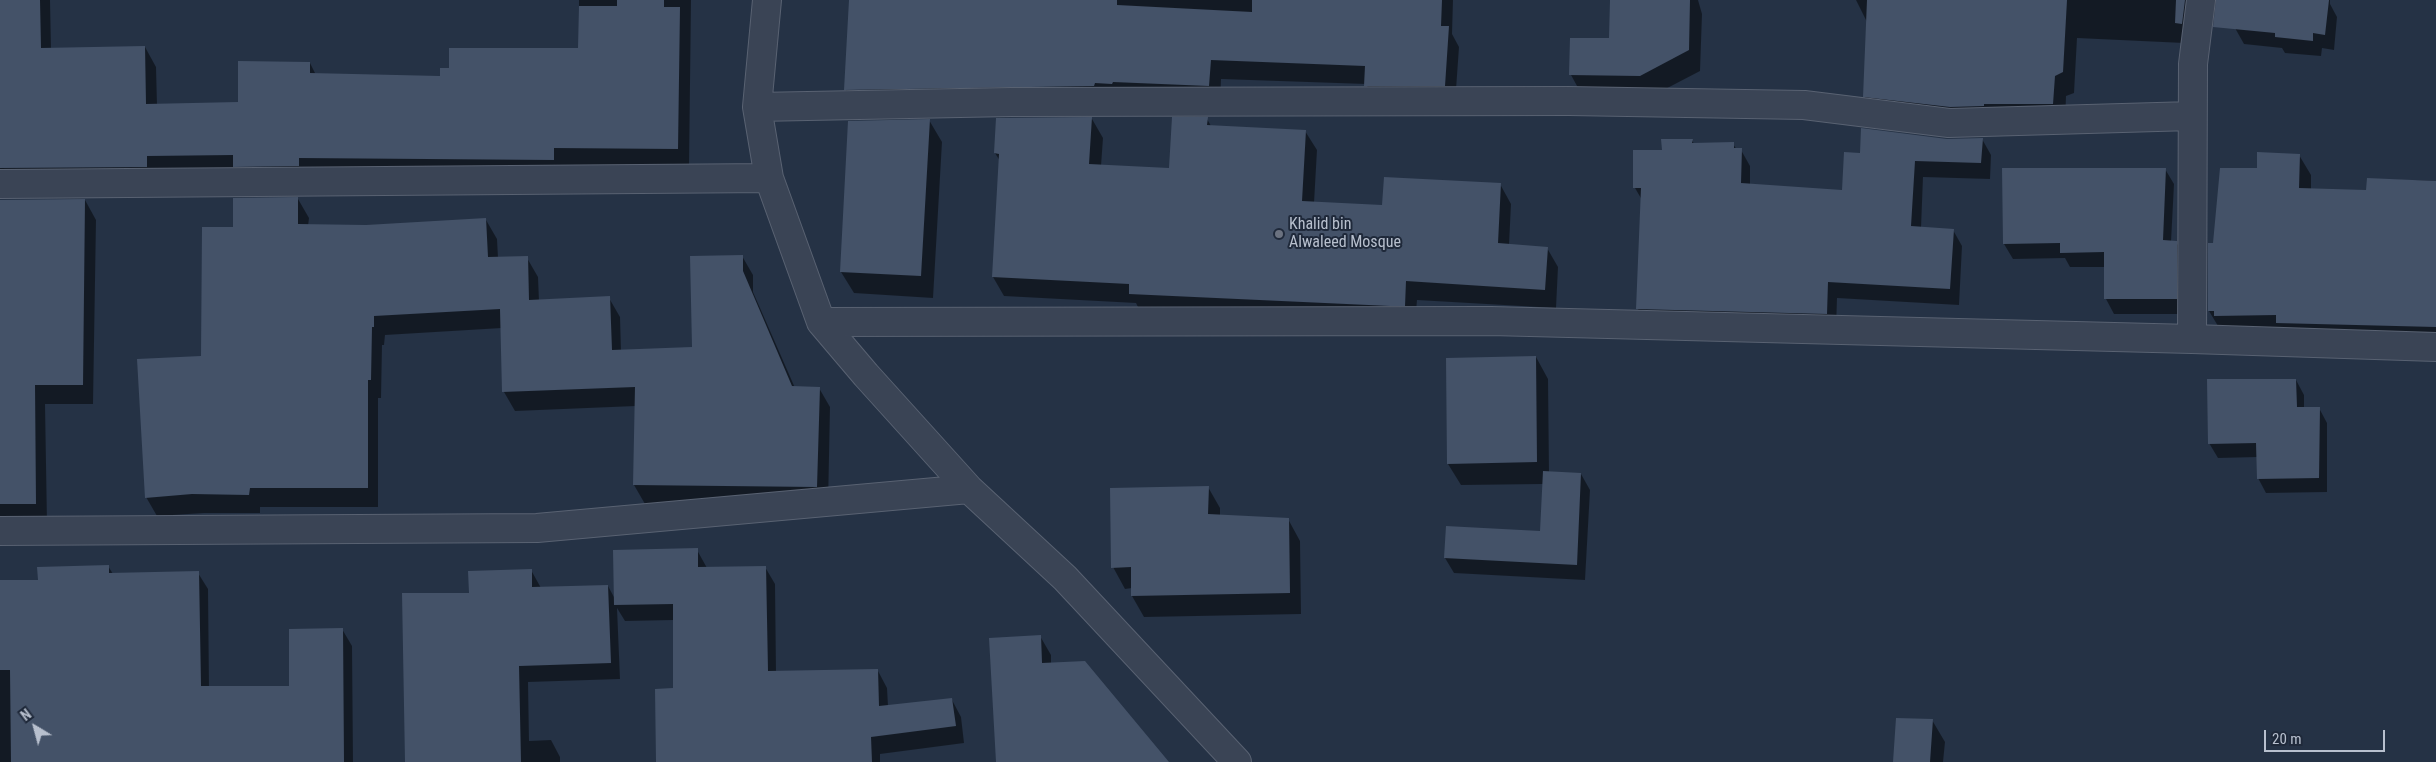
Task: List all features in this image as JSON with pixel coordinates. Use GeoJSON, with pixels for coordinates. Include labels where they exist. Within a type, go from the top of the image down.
{"type":"FeatureCollection","features":[{"type":"Feature","properties":{"kind":"street"},"geometry":{"type":"LineString","coordinates":[[767,0],[757,107],[769,178],[822,322],[866,375],[969,489],[1065,578],[1237,762]]}},
{"type":"Feature","properties":{"kind":"street"},"geometry":{"type":"LineString","coordinates":[[2192,339],[2192,116],[2194,64],[2201,0]]}},
{"type":"Feature","properties":{"kind":"street"},"geometry":{"type":"LineString","coordinates":[[757,107],[1011,102],[1569,101],[1804,105],[1949,123],[2192,116]]}},
{"type":"Feature","properties":{"kind":"street"},"geometry":{"type":"LineString","coordinates":[[0,184],[769,178]]}},
{"type":"Feature","properties":{"kind":"street"},"geometry":{"type":"LineString","coordinates":[[822,322],[1491,321],[2192,339],[2436,348]]}},
{"type":"Feature","properties":{"kind":"street"},"geometry":{"type":"LineString","coordinates":[[0,531],[537,528],[969,489]]}},
{"type":"Feature","properties":{"kind":"building"},"geometry":{"type":"Polygon","coordinates":[[[0,0],[40,0],[41,48],[145,46],[146,104],[238,102],[238,61],[310,62],[310,73],[440,76],[440,68],[449,68],[449,48],[578,48],[579,6],[617,6],[617,0],[664,0],[664,7],[680,7],[678,149],[554,148],[554,160],[299,158],[299,166],[233,167],[233,155],[147,156],[147,167],[0,168],[0,0]]]}},
{"type":"Feature","properties":{"kind":"building"},"geometry":{"type":"Polygon","coordinates":[[[849,0],[1117,0],[1117,5],[1252,12],[1252,0],[1442,0],[1441,26],[1449,26],[1445,86],[1364,86],[1365,66],[1211,60],[1209,86],[1113,82],[1112,84],[1095,83],[1094,86],[844,90],[849,0]]]}},
{"type":"Feature","properties":{"kind":"building"},"geometry":{"type":"Polygon","coordinates":[[[1610,0],[1690,0],[1689,50],[1640,76],[1569,75],[1570,38],[1609,38],[1610,0]]]}},
{"type":"Feature","properties":{"kind":"building"},"geometry":{"type":"Polygon","coordinates":[[[1867,0],[2067,0],[2063,72],[2055,76],[2053,104],[1984,104],[1984,106],[1950,107],[1863,97],[1867,0]]]}},
{"type":"Feature","properties":{"kind":"building"},"geometry":{"type":"Polygon","coordinates":[[[2176,0],[2185,0],[2182,24],[2175,23],[2176,0]]]}},
{"type":"Feature","properties":{"kind":"building"},"geometry":{"type":"Polygon","coordinates":[[[2216,0],[2329,0],[2325,35],[2313,33],[2313,41],[2275,37],[2275,33],[2213,27],[2216,0]]]}},
{"type":"Feature","properties":{"kind":"building"},"geometry":{"type":"Polygon","coordinates":[[[1092,117],[1089,164],[1169,168],[1172,117],[1208,117],[1207,125],[1306,130],[1302,201],[1382,205],[1384,177],[1501,183],[1498,243],[1548,247],[1545,290],[1406,281],[1405,306],[1390,306],[1129,294],[1129,284],[992,277],[999,154],[994,153],[996,118],[1092,117]]]}},
{"type":"Feature","properties":{"kind":"building"},"geometry":{"type":"Polygon","coordinates":[[[930,119],[921,276],[840,272],[848,121],[930,119]]]}},
{"type":"Feature","properties":{"kind":"building"},"geometry":{"type":"Polygon","coordinates":[[[1861,128],[1947,139],[1983,138],[1981,163],[1915,161],[1911,226],[1954,229],[1950,289],[1828,282],[1827,314],[1636,309],[1641,188],[1633,188],[1633,150],[1662,150],[1661,139],[1693,139],[1692,143],[1734,142],[1734,148],[1742,148],[1741,183],[1842,190],[1844,152],[1860,153],[1861,128]]]}},
{"type":"Feature","properties":{"kind":"building"},"geometry":{"type":"Polygon","coordinates":[[[2257,152],[2300,154],[2299,188],[2366,190],[2367,178],[2436,181],[2436,327],[2276,323],[2276,315],[2214,316],[2214,311],[2208,311],[2208,243],[2213,243],[2220,168],[2257,168],[2257,152]]]}},
{"type":"Feature","properties":{"kind":"building"},"geometry":{"type":"Polygon","coordinates":[[[2002,168],[2166,168],[2163,240],[2177,241],[2177,299],[2104,299],[2104,252],[2060,253],[2060,243],[2003,244],[2002,168]]]}},
{"type":"Feature","properties":{"kind":"building"},"geometry":{"type":"Polygon","coordinates":[[[298,197],[298,224],[366,225],[486,218],[488,257],[528,256],[529,300],[610,296],[612,350],[692,347],[690,256],[743,255],[743,271],[792,386],[820,387],[817,487],[633,485],[635,387],[502,392],[500,309],[374,316],[371,380],[368,380],[368,488],[250,488],[249,495],[192,494],[145,498],[137,359],[201,356],[202,227],[233,227],[233,198],[298,197]]]}},
{"type":"Feature","properties":{"kind":"building"},"geometry":{"type":"Polygon","coordinates":[[[85,199],[83,385],[35,385],[36,504],[0,504],[0,200],[85,199]]]}},
{"type":"Feature","properties":{"kind":"building"},"geometry":{"type":"Polygon","coordinates":[[[1536,356],[1537,462],[1447,464],[1446,358],[1536,356]]]}},
{"type":"Feature","properties":{"kind":"building"},"geometry":{"type":"Polygon","coordinates":[[[2207,379],[2296,379],[2297,407],[2320,407],[2319,478],[2257,479],[2256,443],[2208,444],[2207,379]]]}},
{"type":"Feature","properties":{"kind":"building"},"geometry":{"type":"Polygon","coordinates":[[[1543,471],[1581,473],[1577,565],[1444,558],[1446,526],[1540,531],[1543,471]]]}},
{"type":"Feature","properties":{"kind":"building"},"geometry":{"type":"Polygon","coordinates":[[[1209,486],[1208,514],[1289,518],[1290,593],[1131,596],[1131,567],[1111,568],[1110,488],[1209,486]]]}},
{"type":"Feature","properties":{"kind":"building"},"geometry":{"type":"Polygon","coordinates":[[[698,548],[698,567],[766,566],[768,671],[878,669],[879,706],[952,698],[956,726],[871,737],[872,762],[656,762],[655,689],[673,688],[673,604],[614,605],[613,550],[698,548]]]}},
{"type":"Feature","properties":{"kind":"building"},"geometry":{"type":"Polygon","coordinates":[[[109,565],[109,573],[199,571],[201,686],[289,686],[289,629],[343,628],[344,762],[11,762],[10,670],[0,670],[0,580],[38,580],[37,567],[109,565]]]}},
{"type":"Feature","properties":{"kind":"building"},"geometry":{"type":"Polygon","coordinates":[[[532,569],[532,587],[608,585],[611,663],[519,666],[521,762],[405,762],[402,593],[469,593],[468,571],[532,569]]]}},
{"type":"Feature","properties":{"kind":"building"},"geometry":{"type":"Polygon","coordinates":[[[1041,635],[1042,663],[1085,661],[1169,762],[996,762],[989,638],[1041,635]]]}},
{"type":"Feature","properties":{"kind":"building"},"geometry":{"type":"Polygon","coordinates":[[[1896,718],[1933,719],[1930,762],[1893,762],[1896,718]]]}},
{"type":"Feature","properties":{"kind":"place","name":"Khalid bin Alwaleed Mosque"},"geometry":{"type":"Point","coordinates":[1279,234]}}]}
